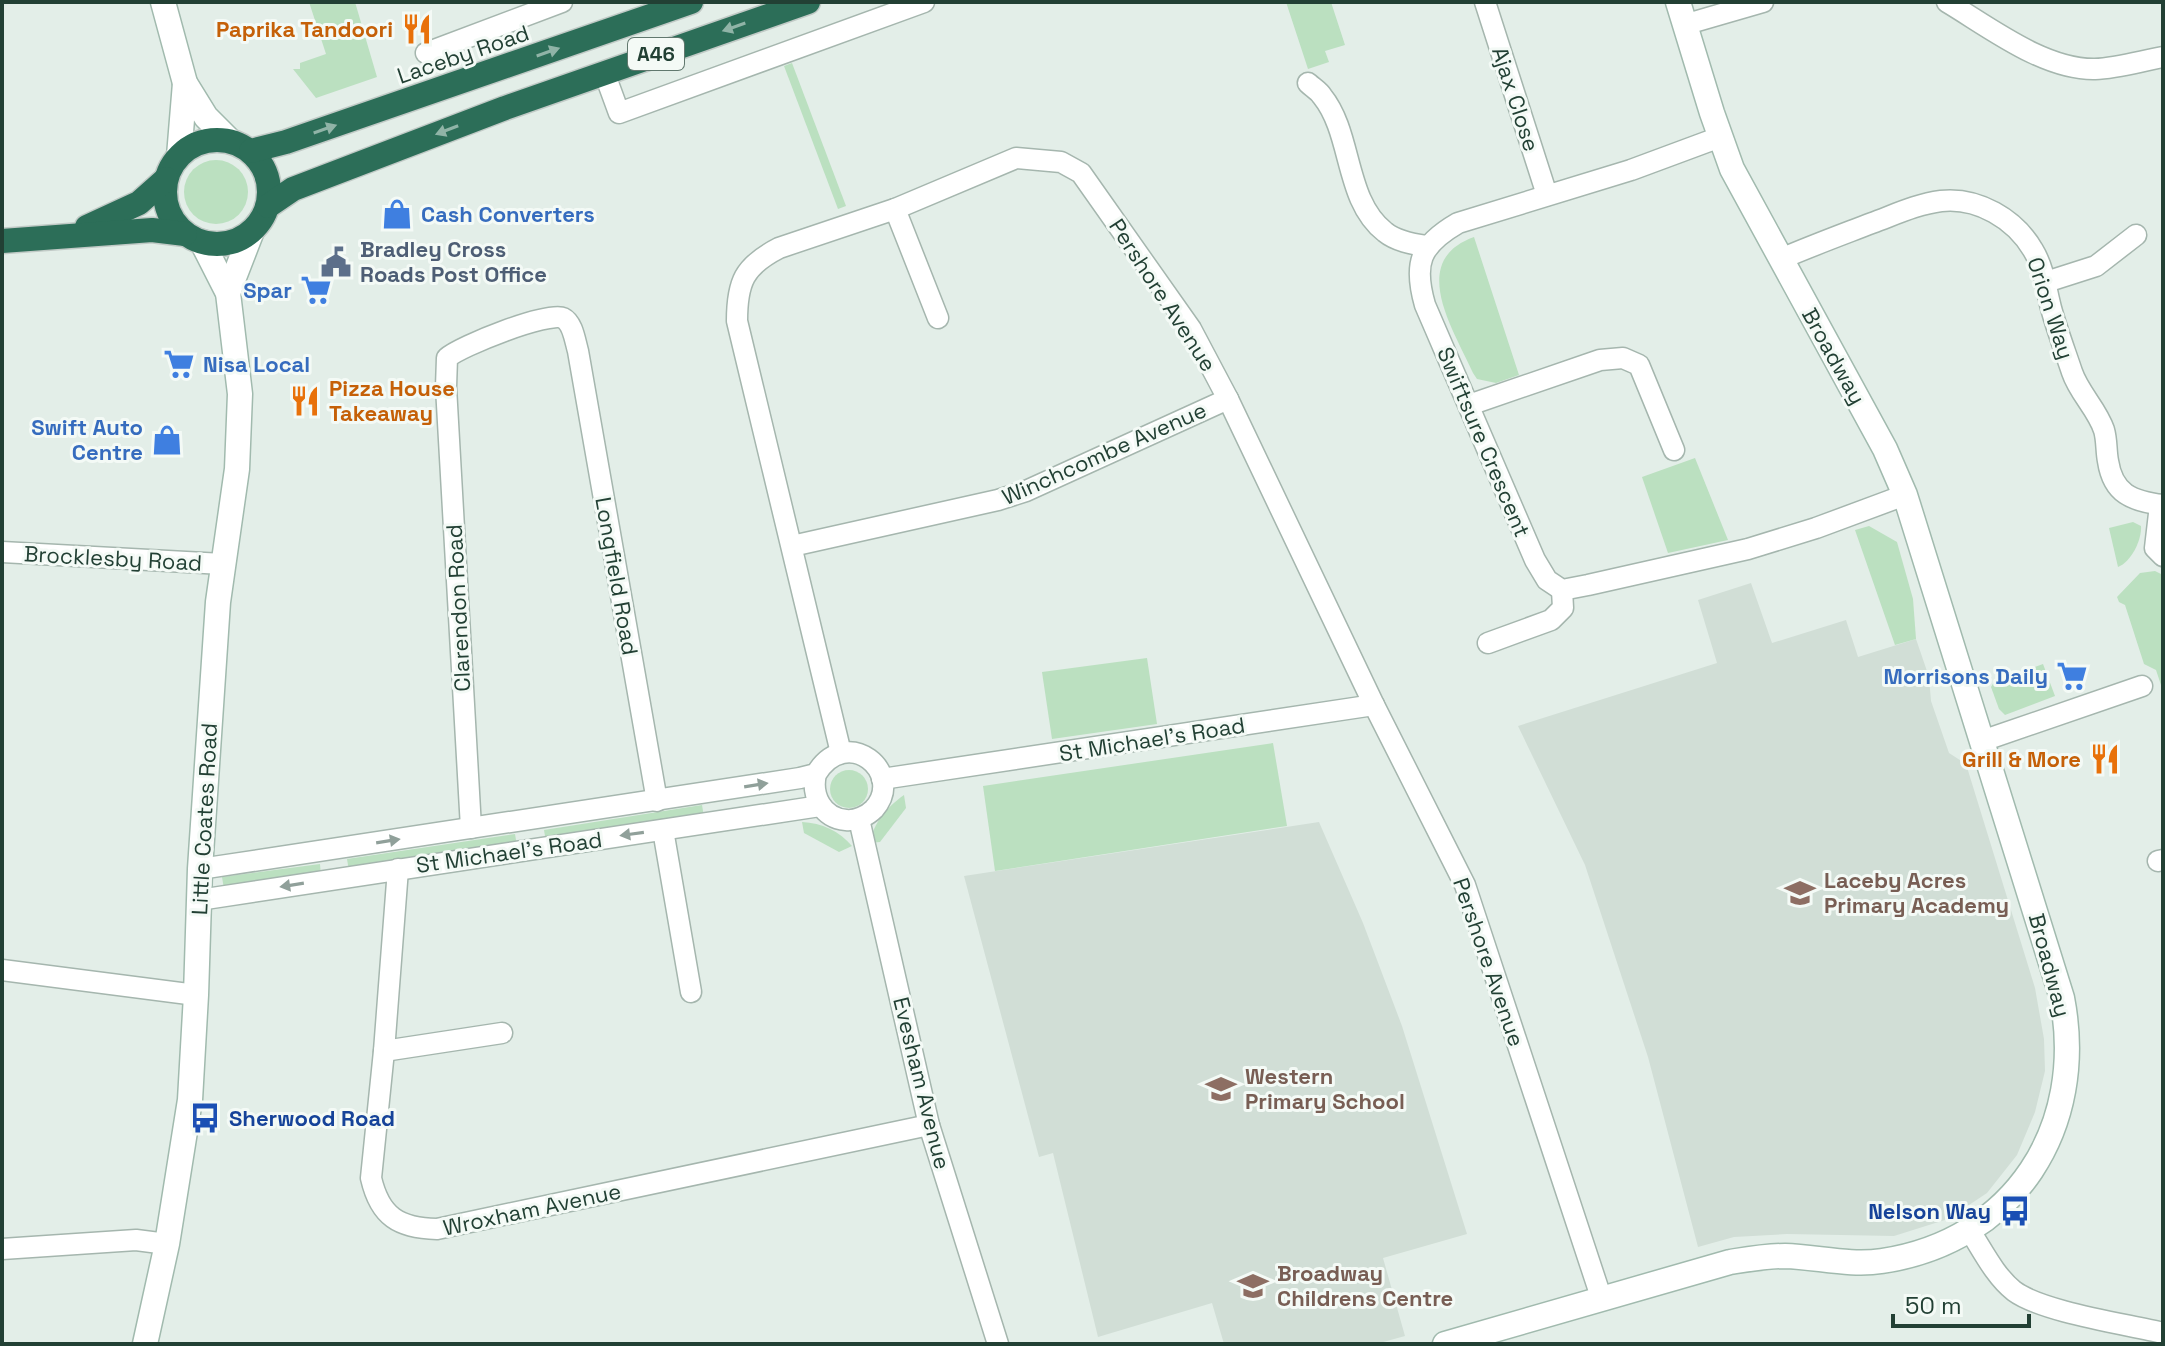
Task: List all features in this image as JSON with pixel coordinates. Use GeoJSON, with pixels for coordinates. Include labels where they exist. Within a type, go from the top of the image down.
{"type":"FeatureCollection","features":[{"type":"Feature","properties":{"kind":"highway","name":"Laceby Road"},"geometry":{"type":"LineString","coordinates":[[240,146],[299,138],[691,2]]}},
{"type":"Feature","properties":{"kind":"highway","name":"A46"},"geometry":{"type":"LineString","coordinates":[[252,231],[262,220],[268,206],[293,189],[604,72],[808,2]]}},
{"type":"Feature","properties":{"kind":"highway","name":"A46"},"geometry":{"type":"LineString","coordinates":[[179,156],[202,142],[221,139],[240,146]]}},
{"type":"Feature","properties":{"kind":"highway"},"geometry":{"type":"LineString","coordinates":[[240,146],[267,175],[268,206]]}},
{"type":"Feature","properties":{"kind":"highway"},"geometry":{"type":"LineString","coordinates":[[66,235],[139,203],[166,179],[179,156]]}},
{"type":"Feature","properties":{"kind":"highway"},"geometry":{"type":"LineString","coordinates":[[166,179],[166,203],[176,225],[194,238]]}},
{"type":"Feature","properties":{"kind":"highway"},"geometry":{"type":"LineString","coordinates":[[2,241],[152,230],[213,244],[234,242],[252,231]]}},
{"type":"Feature","properties":{"kind":"street"},"geometry":{"type":"LineString","coordinates":[[163,2],[185,83],[206,117],[240,146]]}},
{"type":"Feature","properties":{"kind":"street","name":"Laceby Road"},"geometry":{"type":"LineString","coordinates":[[426,53],[516,10],[562,2]]}},
{"type":"Feature","properties":{"kind":"street"},"geometry":{"type":"LineString","coordinates":[[604,72],[619,113],[924,2]]}},
{"type":"Feature","properties":{"kind":"street","name":"Ajax Close"},"geometry":{"type":"LineString","coordinates":[[1485,2],[1547,195]]}},
{"type":"Feature","properties":{"kind":"street"},"geometry":{"type":"LineString","coordinates":[[1683,13],[1763,2]]}},
{"type":"Feature","properties":{"kind":"street"},"geometry":{"type":"LineString","coordinates":[[1947,2],[2037,54],[2065,66],[2095,69],[2163,57]]}},
{"type":"Feature","properties":{"kind":"street","name":"Broadway"},"geometry":{"type":"LineString","coordinates":[[1445,1344],[1508,1336],[1602,1300],[1730,1262],[1786,1256],[1880,1262],[1942,1245],[1970,1231],[2010,1200],[2025,1181],[2059,1111],[2067,1023],[2062,998],[1905,495],[1885,449],[1732,169],[1683,13]]}},
{"type":"Feature","properties":{"kind":"street"},"geometry":{"type":"LineString","coordinates":[[179,156],[185,83]]}},
{"type":"Feature","properties":{"kind":"street"},"geometry":{"type":"LineString","coordinates":[[1308,83],[1322,96],[1334,118],[1360,198],[1371,219],[1387,234],[1407,243],[1426,246],[1458,223],[1631,170],[1720,137]]}},
{"type":"Feature","properties":{"kind":"street","name":"Pershore Avenue"},"geometry":{"type":"LineString","coordinates":[[841,753],[737,321],[737,294],[749,269],[763,256],[779,248],[895,209],[1016,158],[1061,162],[1081,173],[1191,329],[1465,885],[1602,1300]]}},
{"type":"Feature","properties":{"kind":"street","name":"Orion Way"},"geometry":{"type":"LineString","coordinates":[[1781,259],[1918,207],[1942,201],[1963,202],[1988,209],[2008,221],[2034,251],[2073,377],[2098,415],[2105,434],[2108,464],[2115,485],[2124,494],[2162,505]]}},
{"type":"Feature","properties":{"kind":"street"},"geometry":{"type":"LineString","coordinates":[[895,209],[938,318]]}},
{"type":"Feature","properties":{"kind":"street","name":"Little Coates Road"},"geometry":{"type":"LineString","coordinates":[[228,293],[252,231]]}},
{"type":"Feature","properties":{"kind":"street"},"geometry":{"type":"LineString","coordinates":[[2046,282],[2096,266],[2136,235]]}},
{"type":"Feature","properties":{"kind":"street","name":"Little Coates Road"},"geometry":{"type":"LineString","coordinates":[[145,1344],[167,1244],[190,1100],[200,869],[218,602],[237,469],[240,394],[228,293],[194,238]]}},
{"type":"Feature","properties":{"kind":"street","name":"Swiftsure Crescent"},"geometry":{"type":"LineString","coordinates":[[1426,246],[1420,263],[1422,295],[1535,560],[1547,580],[1562,590]]}},
{"type":"Feature","properties":{"kind":"street","name":"Longfield Road"},"geometry":{"type":"LineString","coordinates":[[446,387],[447,358],[453,352],[545,318],[559,316],[566,319],[578,351],[657,801]]}},
{"type":"Feature","properties":{"kind":"street"},"geometry":{"type":"LineString","coordinates":[[1469,405],[1600,360],[1623,358],[1639,365],[1674,450]]}},
{"type":"Feature","properties":{"kind":"street","name":"Clarendon Road"},"geometry":{"type":"LineString","coordinates":[[446,387],[471,828]]}},
{"type":"Feature","properties":{"kind":"street","name":"Winchcombe Avenue"},"geometry":{"type":"LineString","coordinates":[[792,546],[1012,495],[1228,399]]}},
{"type":"Feature","properties":{"kind":"street"},"geometry":{"type":"LineString","coordinates":[[1488,643],[1551,620],[1563,608],[1562,590],[1748,549],[1905,495]]}},
{"type":"Feature","properties":{"kind":"street"},"geometry":{"type":"LineString","coordinates":[[2162,505],[2155,548],[2163,556]]}},
{"type":"Feature","properties":{"kind":"street","name":"Brocklesby Road"},"geometry":{"type":"LineString","coordinates":[[2,552],[223,564]]}},
{"type":"Feature","properties":{"kind":"street"},"geometry":{"type":"LineString","coordinates":[[1982,741],[2142,686]]}},
{"type":"Feature","properties":{"kind":"street","name":"St Michael's Road"},"geometry":{"type":"LineString","coordinates":[[882,779],[1374,705]]}},
{"type":"Feature","properties":{"kind":"street"},"geometry":{"type":"LineString","coordinates":[[841,753],[857,752],[867,757],[876,765],[882,779],[883,791],[879,802],[872,812],[859,819]]}},
{"type":"Feature","properties":{"kind":"street","name":"St Michael's Road"},"geometry":{"type":"LineString","coordinates":[[200,869],[716,792],[816,774],[822,764],[841,753]]}},
{"type":"Feature","properties":{"kind":"street"},"geometry":{"type":"LineString","coordinates":[[816,774],[815,794],[820,806]]}},
{"type":"Feature","properties":{"kind":"street"},"geometry":{"type":"LineString","coordinates":[[716,792],[721,821]]}},
{"type":"Feature","properties":{"kind":"street","name":"St Michael's Road"},"geometry":{"type":"LineString","coordinates":[[199,900],[820,806],[836,818],[859,819]]}},
{"type":"Feature","properties":{"kind":"street","name":"Evesham Avenue"},"geometry":{"type":"LineString","coordinates":[[859,819],[929,1125],[998,1344]]}},
{"type":"Feature","properties":{"kind":"street"},"geometry":{"type":"LineString","coordinates":[[528,820],[532,849]]}},
{"type":"Feature","properties":{"kind":"street"},"geometry":{"type":"LineString","coordinates":[[663,830],[691,992]]}},
{"type":"Feature","properties":{"kind":"street"},"geometry":{"type":"LineString","coordinates":[[333,849],[337,878]]}},
{"type":"Feature","properties":{"kind":"street","name":"Wroxham Avenue"},"geometry":{"type":"LineString","coordinates":[[398,869],[371,1178],[383,1209],[395,1220],[416,1228],[437,1229],[929,1125]]}},
{"type":"Feature","properties":{"kind":"street"},"geometry":{"type":"LineString","coordinates":[[2,970],[196,995]]}},
{"type":"Feature","properties":{"kind":"street"},"geometry":{"type":"LineString","coordinates":[[384,1051],[502,1033]]}},
{"type":"Feature","properties":{"kind":"street"},"geometry":{"type":"LineString","coordinates":[[1970,1231],[2001,1277],[2026,1298],[2163,1333]]}},
{"type":"Feature","properties":{"kind":"street"},"geometry":{"type":"LineString","coordinates":[[2,1249],[136,1240],[167,1244]]}},
{"type":"Feature","properties":{"kind":"shaded area","name":"Laceby Acres Primary Academy"},"geometry":{"type":"Polygon","coordinates":[[[1751,583],[1772,643],[1846,620],[1858,657],[1916,639],[1929,677],[1931,701],[1949,753],[1966,764],[2035,988],[2044,1039],[2045,1071],[2035,1112],[2017,1155],[1987,1193],[1948,1219],[1894,1236],[1787,1234],[1734,1237],[1698,1247],[1648,1057],[1585,865],[1518,726],[1717,663],[1698,600],[1751,583]]]}},
{"type":"Feature","properties":{"kind":"shaded area","name":"Western Primary School"},"geometry":{"type":"Polygon","coordinates":[[[1319,822],[1363,923],[1402,1026],[1467,1234],[1383,1258],[1405,1336],[1376,1344],[1224,1344],[1212,1303],[1098,1337],[1053,1153],[1039,1157],[964,876],[1319,822]]]}},
{"type":"Feature","properties":{"kind":"green space"},"geometry":{"type":"Polygon","coordinates":[[[309,2],[355,2],[377,77],[316,98],[293,69],[300,69],[300,63],[326,54],[309,2]]]}},
{"type":"Feature","properties":{"kind":"green space"},"geometry":{"type":"Polygon","coordinates":[[[1286,2],[1331,2],[1345,45],[1325,51],[1329,62],[1308,69],[1286,2]]]}},
{"type":"Feature","properties":{"kind":"green space"},"geometry":{"type":"Polygon","coordinates":[[[792,63],[846,206],[838,209],[784,66],[792,63]]]}},
{"type":"Feature","properties":{"kind":"green space"},"geometry":{"type":"Polygon","coordinates":[[[216,160],[239,169],[248,192],[239,215],[216,224],[193,215],[184,192],[193,169],[216,160]]]}},
{"type":"Feature","properties":{"kind":"green space"},"geometry":{"type":"Polygon","coordinates":[[[1474,237],[1519,375],[1496,383],[1477,379],[1473,373],[1441,298],[1439,279],[1443,262],[1454,248],[1474,237]]]}},
{"type":"Feature","properties":{"kind":"green space"},"geometry":{"type":"Polygon","coordinates":[[[1695,458],[1728,540],[1668,553],[1642,477],[1695,458]]]}},
{"type":"Feature","properties":{"kind":"green space"},"geometry":{"type":"Polygon","coordinates":[[[2133,522],[2141,526],[2140,538],[2131,556],[2118,567],[2109,528],[2133,522]]]}},
{"type":"Feature","properties":{"kind":"green space"},"geometry":{"type":"Polygon","coordinates":[[[1869,526],[1897,542],[1913,599],[1916,639],[1895,645],[1855,530],[1869,526]]]}},
{"type":"Feature","properties":{"kind":"green space"},"geometry":{"type":"Polygon","coordinates":[[[2155,571],[2163,575],[2163,691],[2156,670],[2144,664],[2125,605],[2117,597],[2140,573],[2155,571]]]}},
{"type":"Feature","properties":{"kind":"green space"},"geometry":{"type":"Polygon","coordinates":[[[1147,658],[1157,724],[1052,739],[1042,672],[1147,658]]]}},
{"type":"Feature","properties":{"kind":"green space"},"geometry":{"type":"Polygon","coordinates":[[[2043,664],[2055,696],[2005,715],[1999,709],[1991,687],[1994,682],[2043,664]]]}},
{"type":"Feature","properties":{"kind":"green space"},"geometry":{"type":"Polygon","coordinates":[[[1273,743],[1287,826],[995,871],[983,786],[1273,743]]]}},
{"type":"Feature","properties":{"kind":"green space"},"geometry":{"type":"Polygon","coordinates":[[[849,770],[862,776],[868,789],[862,802],[849,808],[836,802],[830,789],[836,776],[849,770]]]}},
{"type":"Feature","properties":{"kind":"green space"},"geometry":{"type":"Polygon","coordinates":[[[904,795],[906,808],[880,842],[870,843],[882,816],[904,795]]]}},
{"type":"Feature","properties":{"kind":"green space"},"geometry":{"type":"Polygon","coordinates":[[[702,805],[704,817],[546,842],[544,830],[702,805]]]}},
{"type":"Feature","properties":{"kind":"green space"},"geometry":{"type":"Polygon","coordinates":[[[802,822],[830,829],[852,846],[839,852],[804,833],[802,822]]]}},
{"type":"Feature","properties":{"kind":"green space"},"geometry":{"type":"Polygon","coordinates":[[[515,834],[517,846],[349,871],[347,859],[515,834]]]}},
{"type":"Feature","properties":{"kind":"green space"},"geometry":{"type":"Polygon","coordinates":[[[320,864],[321,876],[224,889],[222,877],[320,864]]]}},
{"type":"Feature","properties":{"kind":"place","name":"Paprika Tandoori"},"geometry":{"type":"Point","coordinates":[417,29]}},
{"type":"Feature","properties":{"kind":"place","name":"Cash Converters"},"geometry":{"type":"Point","coordinates":[397,214]}},
{"type":"Feature","properties":{"kind":"place","name":"Bradley Cross Roads Post Office"},"geometry":{"type":"Point","coordinates":[336,262]}},
{"type":"Feature","properties":{"kind":"place","name":"Spar"},"geometry":{"type":"Point","coordinates":[316,290]}},
{"type":"Feature","properties":{"kind":"place","name":"Nisa Local"},"geometry":{"type":"Point","coordinates":[179,364]}},
{"type":"Feature","properties":{"kind":"place","name":"Pizza House Takeaway"},"geometry":{"type":"Point","coordinates":[305,401]}},
{"type":"Feature","properties":{"kind":"place","name":"Swift Auto Centre"},"geometry":{"type":"Point","coordinates":[167,440]}},
{"type":"Feature","properties":{"kind":"place","name":"Morrisons Daily"},"geometry":{"type":"Point","coordinates":[2072,676]}},
{"type":"Feature","properties":{"kind":"place","name":"Grill & More"},"geometry":{"type":"Point","coordinates":[2105,759]}},
{"type":"Feature","properties":{"kind":"place","name":"Laceby Acres Primary Academy"},"geometry":{"type":"Point","coordinates":[1800,893]}},
{"type":"Feature","properties":{"kind":"place","name":"Western Primary School"},"geometry":{"type":"Point","coordinates":[1221,1089]}},
{"type":"Feature","properties":{"kind":"place","name":"Sherwood Road"},"geometry":{"type":"Point","coordinates":[205,1118]}},
{"type":"Feature","properties":{"kind":"place","name":"Nelson Way"},"geometry":{"type":"Point","coordinates":[2015,1211]}},
{"type":"Feature","properties":{"kind":"place","name":"Broadway Childrens Centre"},"geometry":{"type":"Point","coordinates":[1253,1286]}}]}
